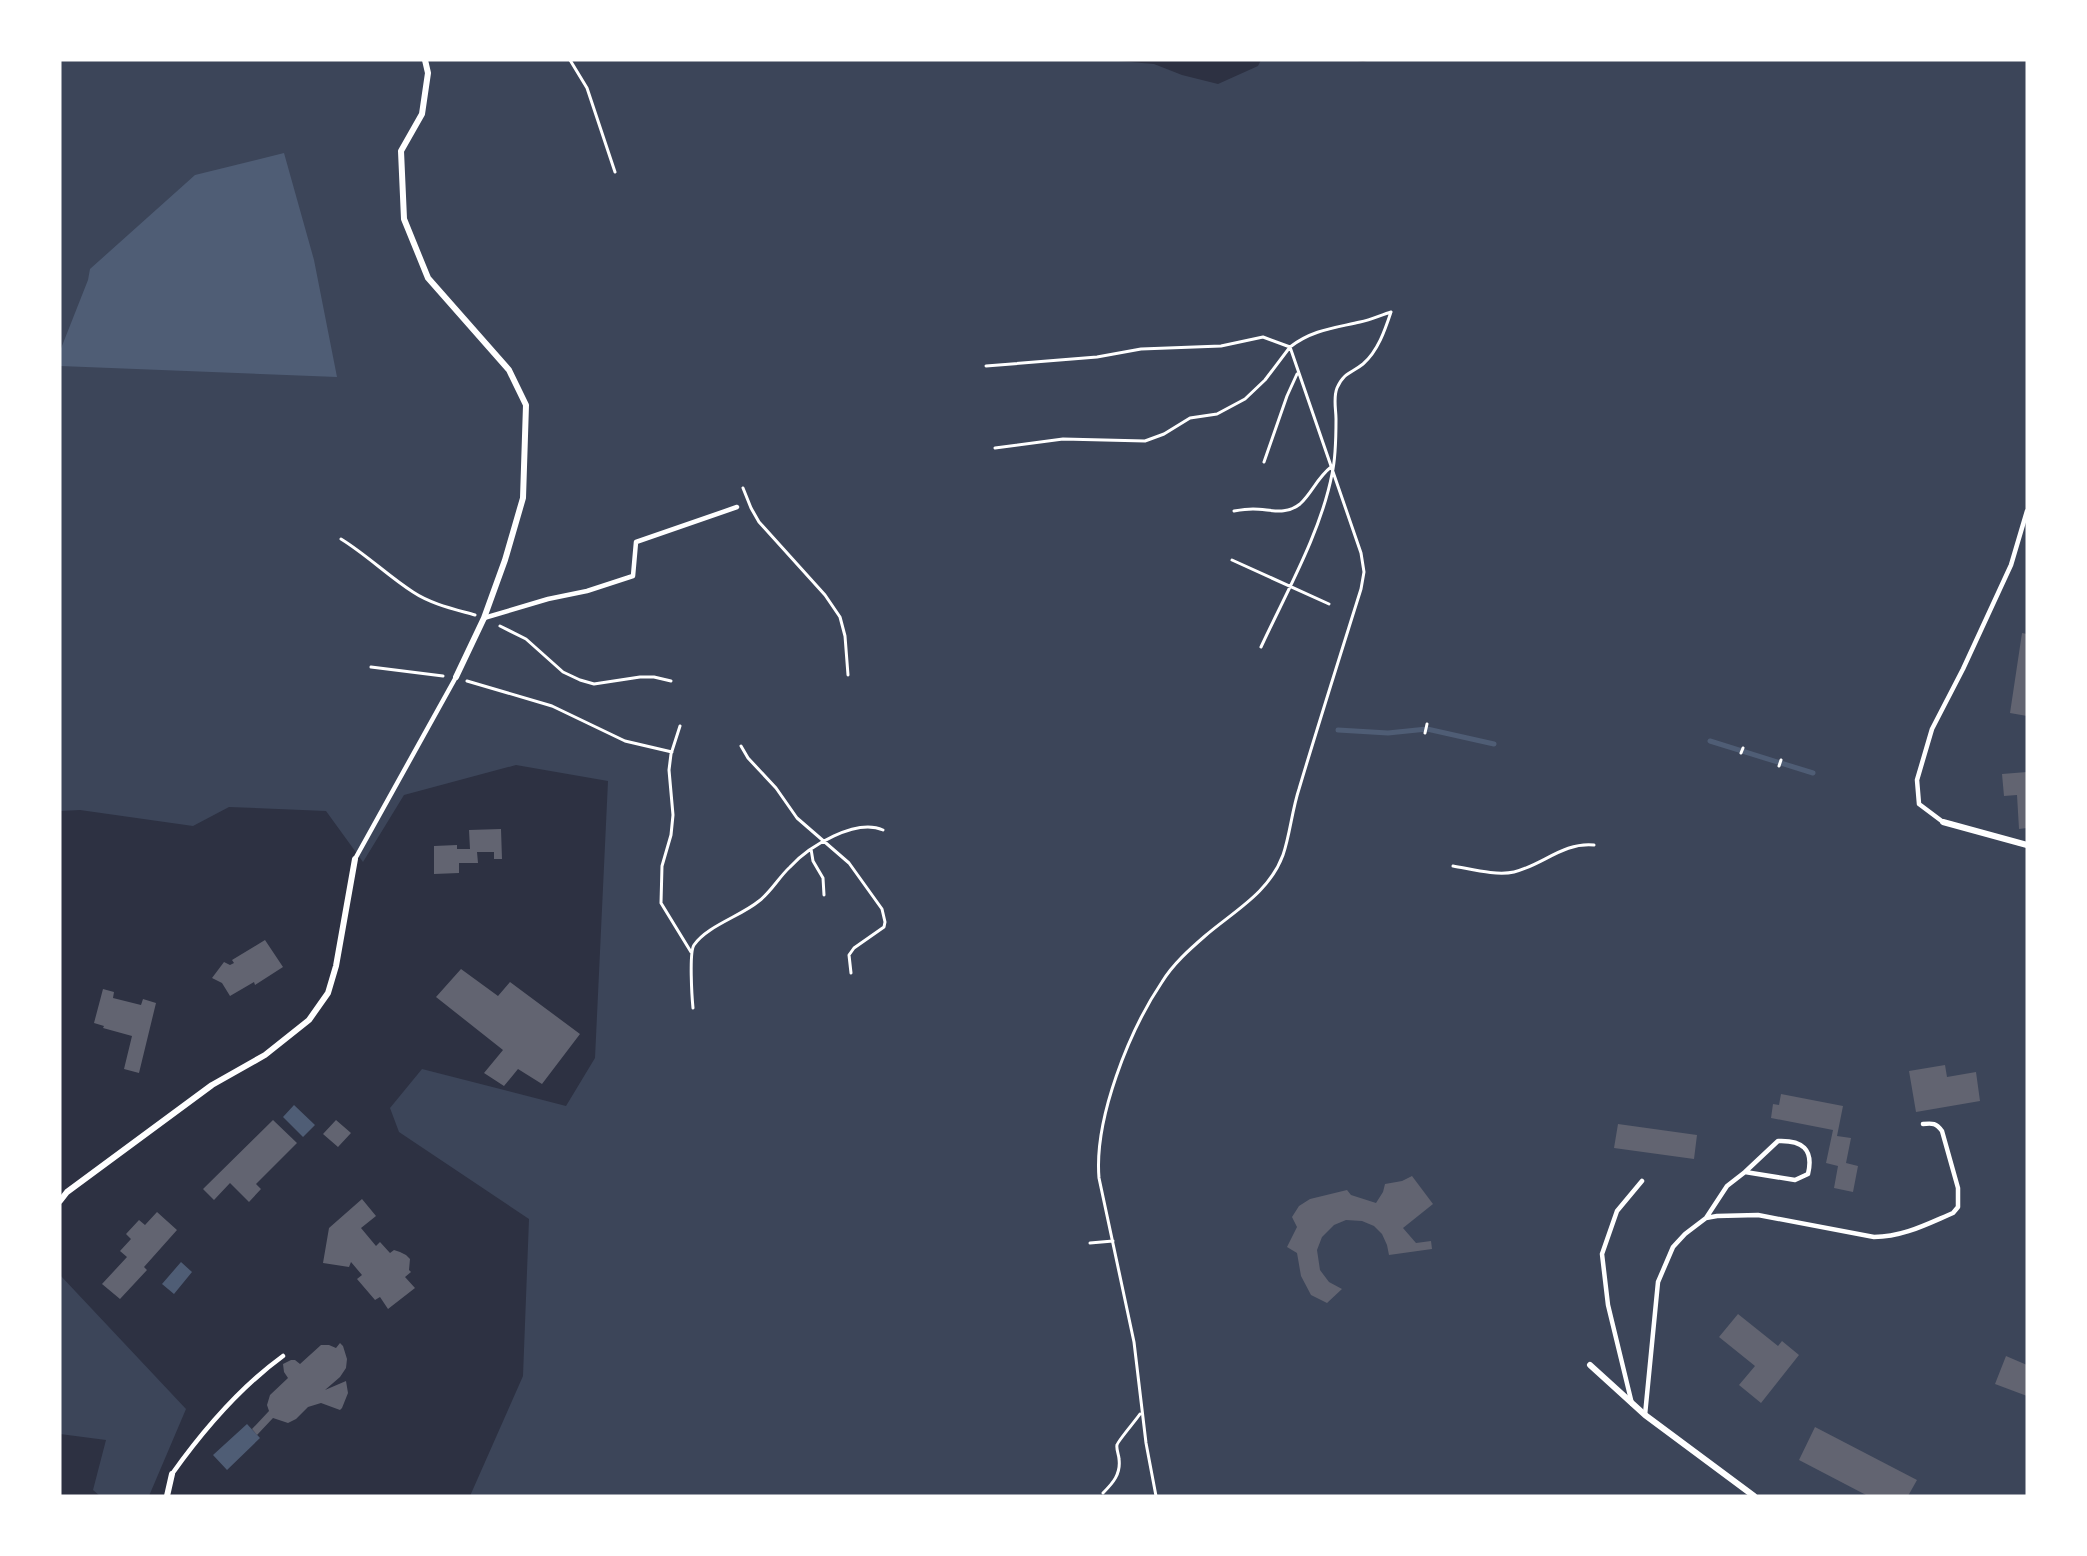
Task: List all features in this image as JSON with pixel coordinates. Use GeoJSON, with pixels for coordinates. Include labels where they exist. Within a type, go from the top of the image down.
{"type":"FeatureCollection","features":[{"type":"Feature","properties":{"kind":"street"},"geometry":{"type":"LineString","coordinates":[[425,60],[428,73],[422,114],[401,151],[404,219],[428,278],[510,370],[526,405],[523,498],[505,560],[484,618],[456,677]]}},
{"type":"Feature","properties":{"kind":"street"},"geometry":{"type":"LineString","coordinates":[[1943,822],[2027,845]]}},
{"type":"Feature","properties":{"kind":"street"},"geometry":{"type":"LineString","coordinates":[[60,1201],[67,1192],[212,1085],[265,1055],[309,1020],[328,993],[336,966],[355,858]]}},
{"type":"Feature","properties":{"kind":"street"},"geometry":{"type":"LineString","coordinates":[[60,1185],[67,1192]]}},
{"type":"Feature","properties":{"kind":"street"},"geometry":{"type":"LineString","coordinates":[[1590,1365],[1645,1415],[1754,1496]]}},
{"type":"Feature","properties":{"kind":"street"},"geometry":{"type":"LineString","coordinates":[[167,1496],[172,1474]]}},
{"type":"Feature","properties":{"kind":"lane"},"geometry":{"type":"LineString","coordinates":[[484,618],[548,599],[596,589],[633,576],[636,542],[737,507]]}},
{"type":"Feature","properties":{"kind":"lane"},"geometry":{"type":"LineString","coordinates":[[1943,822],[1919,804],[1917,780],[1932,729],[1963,669],[2011,565],[2027,511]]}},
{"type":"Feature","properties":{"kind":"lane"},"geometry":{"type":"LineString","coordinates":[[355,858],[456,677]]}},
{"type":"Feature","properties":{"kind":"lane"},"geometry":{"type":"LineString","coordinates":[[1706,1218],[1758,1215],[1874,1238],[1906,1233],[1953,1213],[1958,1208],[1958,1188],[1942,1131],[1938,1125],[1923,1124]]}},
{"type":"Feature","properties":{"kind":"lane"},"geometry":{"type":"LineString","coordinates":[[1645,1415],[1658,1282],[1673,1247],[1685,1234],[1706,1218],[1727,1186],[1779,1141],[1798,1143],[1805,1147],[1809,1155],[1808,1174],[1795,1180],[1745,1172]]}},
{"type":"Feature","properties":{"kind":"lane"},"geometry":{"type":"LineString","coordinates":[[1632,1404],[1608,1305],[1602,1254],[1617,1211],[1642,1182]]}},
{"type":"Feature","properties":{"kind":"lane"},"geometry":{"type":"LineString","coordinates":[[172,1474],[206,1427],[257,1375],[283,1356]]}},
{"type":"Feature","properties":{"kind":"path"},"geometry":{"type":"LineString","coordinates":[[570,60],[587,88],[615,172]]}},
{"type":"Feature","properties":{"kind":"path"},"geometry":{"type":"LineString","coordinates":[[995,448],[1063,439],[1145,441],[1164,435],[1190,418],[1217,414],[1245,399],[1265,380],[1290,347],[1317,331],[1360,322],[1391,312],[1382,337],[1364,364],[1347,373],[1337,388],[1332,470],[1326,500],[1261,647]]}},
{"type":"Feature","properties":{"kind":"path"},"geometry":{"type":"LineString","coordinates":[[986,366],[1097,357],[1141,349],[1221,346],[1263,337],[1290,347]]}},
{"type":"Feature","properties":{"kind":"path"},"geometry":{"type":"LineString","coordinates":[[1156,1496],[1141,1413],[1138,1364],[1099,1178],[1098,1162],[1102,1125],[1120,1066],[1133,1035],[1162,981],[1179,960],[1206,935],[1260,892],[1283,855],[1299,789],[1361,589],[1364,572],[1361,553],[1290,347]]}},
{"type":"Feature","properties":{"kind":"path"},"geometry":{"type":"LineString","coordinates":[[1264,462],[1287,396],[1298,373]]}},
{"type":"Feature","properties":{"kind":"path"},"geometry":{"type":"LineString","coordinates":[[1234,511],[1253,509],[1275,513],[1290,510],[1300,504],[1321,475],[1332,470]]}},
{"type":"Feature","properties":{"kind":"path"},"geometry":{"type":"LineString","coordinates":[[743,488],[759,522],[825,595],[840,617],[845,636],[848,675]]}},
{"type":"Feature","properties":{"kind":"path"},"geometry":{"type":"LineString","coordinates":[[341,539],[413,592],[432,602],[484,618],[526,639],[563,672],[580,680],[594,684],[640,677],[671,681]]}},
{"type":"Feature","properties":{"kind":"path"},"geometry":{"type":"LineString","coordinates":[[1232,560],[1329,603]]}},
{"type":"Feature","properties":{"kind":"path"},"geometry":{"type":"LineString","coordinates":[[371,667],[456,677],[552,706],[625,741],[672,752]]}},
{"type":"Feature","properties":{"kind":"path"},"geometry":{"type":"LineString","coordinates":[[1425,733],[1427,724]]}},
{"type":"Feature","properties":{"kind":"path"},"geometry":{"type":"LineString","coordinates":[[680,726],[669,770],[673,815],[671,835],[662,866],[661,903],[691,952]]}},
{"type":"Feature","properties":{"kind":"path"},"geometry":{"type":"LineString","coordinates":[[741,746],[748,758],[776,788],[797,818],[849,863],[882,909],[884,927],[854,948],[849,955],[850,973]]}},
{"type":"Feature","properties":{"kind":"path"},"geometry":{"type":"LineString","coordinates":[[1741,753],[1743,748]]}},
{"type":"Feature","properties":{"kind":"path"},"geometry":{"type":"LineString","coordinates":[[1779,766],[1781,760]]}},
{"type":"Feature","properties":{"kind":"path"},"geometry":{"type":"LineString","coordinates":[[693,1008],[691,952],[695,944],[706,934],[760,900],[790,866],[811,849],[856,827],[873,826],[883,830]]}},
{"type":"Feature","properties":{"kind":"path"},"geometry":{"type":"LineString","coordinates":[[1453,866],[1510,873],[1524,869],[1571,846],[1594,845]]}},
{"type":"Feature","properties":{"kind":"path"},"geometry":{"type":"LineString","coordinates":[[811,849],[813,861],[822,878],[824,896]]}},
{"type":"Feature","properties":{"kind":"path"},"geometry":{"type":"LineString","coordinates":[[1090,1243],[1113,1241]]}},
{"type":"Feature","properties":{"kind":"path"},"geometry":{"type":"LineString","coordinates":[[1103,1493],[1118,1475],[1120,1467],[1116,1446],[1141,1413]]}},
{"type":"Feature","properties":{"kind":"shaded area"},"geometry":{"type":"Polygon","coordinates":[[[60,60],[1107,60],[1154,64],[1182,75],[1218,84],[1258,66],[1261,60],[1363,62],[1371,60],[2027,60],[2027,1496],[470,1496],[523,1376],[529,1219],[399,1132],[390,1108],[422,1069],[566,1106],[595,1058],[608,781],[516,765],[404,795],[363,862],[326,811],[229,807],[193,826],[80,810],[60,811],[60,60]]]}},
{"type":"Feature","properties":{"kind":"shaded area"},"geometry":{"type":"Polygon","coordinates":[[[284,153],[314,260],[337,377],[60,366],[60,351],[88,280],[90,269],[195,175],[284,153]]]}},
{"type":"Feature","properties":{"kind":"shaded area"},"geometry":{"type":"Polygon","coordinates":[[[294,1105],[315,1125],[303,1137],[283,1117],[294,1105]]]}},
{"type":"Feature","properties":{"kind":"shaded area"},"geometry":{"type":"Polygon","coordinates":[[[181,1262],[192,1272],[174,1294],[162,1284],[181,1262]]]}},
{"type":"Feature","properties":{"kind":"shaded area"},"geometry":{"type":"Polygon","coordinates":[[[60,1275],[186,1409],[149,1496],[100,1496],[93,1490],[106,1440],[60,1434],[60,1275]]]}},
{"type":"Feature","properties":{"kind":"shaded area"},"geometry":{"type":"Polygon","coordinates":[[[247,1424],[260,1438],[227,1470],[213,1455],[247,1424]]]}},
{"type":"Feature","properties":{"kind":"building"},"geometry":{"type":"Polygon","coordinates":[[[2022,633],[2027,634],[2027,716],[2010,713],[2022,633]]]}},
{"type":"Feature","properties":{"kind":"building"},"geometry":{"type":"Polygon","coordinates":[[[2027,772],[2027,828],[2019,829],[2017,795],[2004,796],[2002,774],[2027,772]]]}},
{"type":"Feature","properties":{"kind":"building"},"geometry":{"type":"Polygon","coordinates":[[[501,829],[502,859],[494,859],[494,852],[477,852],[478,863],[459,863],[459,873],[434,874],[434,846],[457,845],[457,849],[470,849],[469,830],[501,829]]]}},
{"type":"Feature","properties":{"kind":"building"},"geometry":{"type":"Polygon","coordinates":[[[265,940],[283,967],[255,985],[254,982],[230,996],[222,983],[212,978],[224,962],[230,965],[234,963],[232,960],[265,940]]]}},
{"type":"Feature","properties":{"kind":"building"},"geometry":{"type":"Polygon","coordinates":[[[461,969],[498,996],[510,982],[580,1034],[542,1084],[518,1069],[504,1086],[484,1073],[503,1050],[436,997],[461,969]]]}},
{"type":"Feature","properties":{"kind":"building"},"geometry":{"type":"Polygon","coordinates":[[[103,989],[114,992],[113,998],[141,1005],[143,999],[156,1003],[139,1073],[124,1069],[132,1036],[103,1028],[104,1026],[94,1023],[103,989]]]}},
{"type":"Feature","properties":{"kind":"building"},"geometry":{"type":"Polygon","coordinates":[[[1945,1065],[1947,1077],[1976,1072],[1980,1101],[1916,1112],[1909,1071],[1945,1065]]]}},
{"type":"Feature","properties":{"kind":"building"},"geometry":{"type":"Polygon","coordinates":[[[1781,1094],[1843,1106],[1837,1136],[1851,1138],[1846,1163],[1858,1166],[1853,1192],[1834,1188],[1838,1166],[1826,1163],[1833,1130],[1771,1118],[1773,1104],[1779,1105],[1781,1094]]]}},
{"type":"Feature","properties":{"kind":"building"},"geometry":{"type":"Polygon","coordinates":[[[273,1120],[297,1143],[256,1184],[261,1189],[249,1202],[230,1183],[214,1200],[203,1189],[273,1120]]]}},
{"type":"Feature","properties":{"kind":"building"},"geometry":{"type":"Polygon","coordinates":[[[336,1120],[351,1133],[338,1147],[323,1134],[336,1120]]]}},
{"type":"Feature","properties":{"kind":"building"},"geometry":{"type":"Polygon","coordinates":[[[1618,1124],[1697,1135],[1694,1159],[1614,1148],[1618,1124]]]}},
{"type":"Feature","properties":{"kind":"building"},"geometry":{"type":"Polygon","coordinates":[[[1412,1176],[1433,1204],[1403,1228],[1416,1243],[1431,1241],[1432,1249],[1389,1255],[1382,1234],[1374,1226],[1362,1221],[1346,1220],[1334,1225],[1322,1237],[1317,1250],[1320,1270],[1329,1282],[1342,1289],[1327,1303],[1311,1295],[1301,1276],[1297,1253],[1287,1247],[1297,1227],[1292,1217],[1299,1206],[1310,1199],[1347,1190],[1351,1195],[1376,1203],[1385,1184],[1402,1181],[1412,1176]]]}},
{"type":"Feature","properties":{"kind":"building"},"geometry":{"type":"Polygon","coordinates":[[[362,1199],[376,1216],[361,1228],[376,1246],[380,1242],[390,1253],[394,1250],[410,1259],[409,1270],[411,1272],[405,1277],[415,1288],[388,1309],[380,1297],[375,1300],[357,1279],[362,1275],[351,1262],[349,1267],[323,1263],[329,1228],[362,1199]]]}},
{"type":"Feature","properties":{"kind":"building"},"geometry":{"type":"Polygon","coordinates":[[[157,1212],[177,1230],[144,1267],[147,1270],[120,1299],[102,1284],[127,1257],[120,1251],[131,1239],[126,1234],[139,1220],[145,1225],[157,1212]]]}},
{"type":"Feature","properties":{"kind":"building"},"geometry":{"type":"Polygon","coordinates":[[[1738,1314],[1778,1346],[1782,1341],[1799,1355],[1761,1403],[1739,1385],[1755,1366],[1719,1337],[1738,1314]]]}},
{"type":"Feature","properties":{"kind":"building"},"geometry":{"type":"Polygon","coordinates":[[[340,1343],[347,1359],[346,1368],[340,1377],[325,1390],[346,1381],[348,1393],[342,1408],[340,1410],[321,1403],[308,1407],[296,1419],[288,1423],[273,1418],[257,1435],[252,1429],[269,1411],[267,1405],[270,1395],[288,1378],[283,1364],[295,1360],[300,1364],[321,1345],[336,1348],[340,1343]]]}},
{"type":"Feature","properties":{"kind":"building"},"geometry":{"type":"Polygon","coordinates":[[[2006,1356],[2027,1365],[2027,1396],[1995,1384],[2006,1356]]]}},
{"type":"Feature","properties":{"kind":"building"},"geometry":{"type":"Polygon","coordinates":[[[1815,1427],[1917,1480],[1908,1496],[1868,1496],[1799,1460],[1815,1427]]]}},
{"type":"Feature","properties":{"kind":"waterway"},"geometry":{"type":"LineString","coordinates":[[1338,730],[1388,733],[1427,729],[1494,744]]}},
{"type":"Feature","properties":{"kind":"waterway"},"geometry":{"type":"LineString","coordinates":[[1710,741],[1813,773]]}}]}
